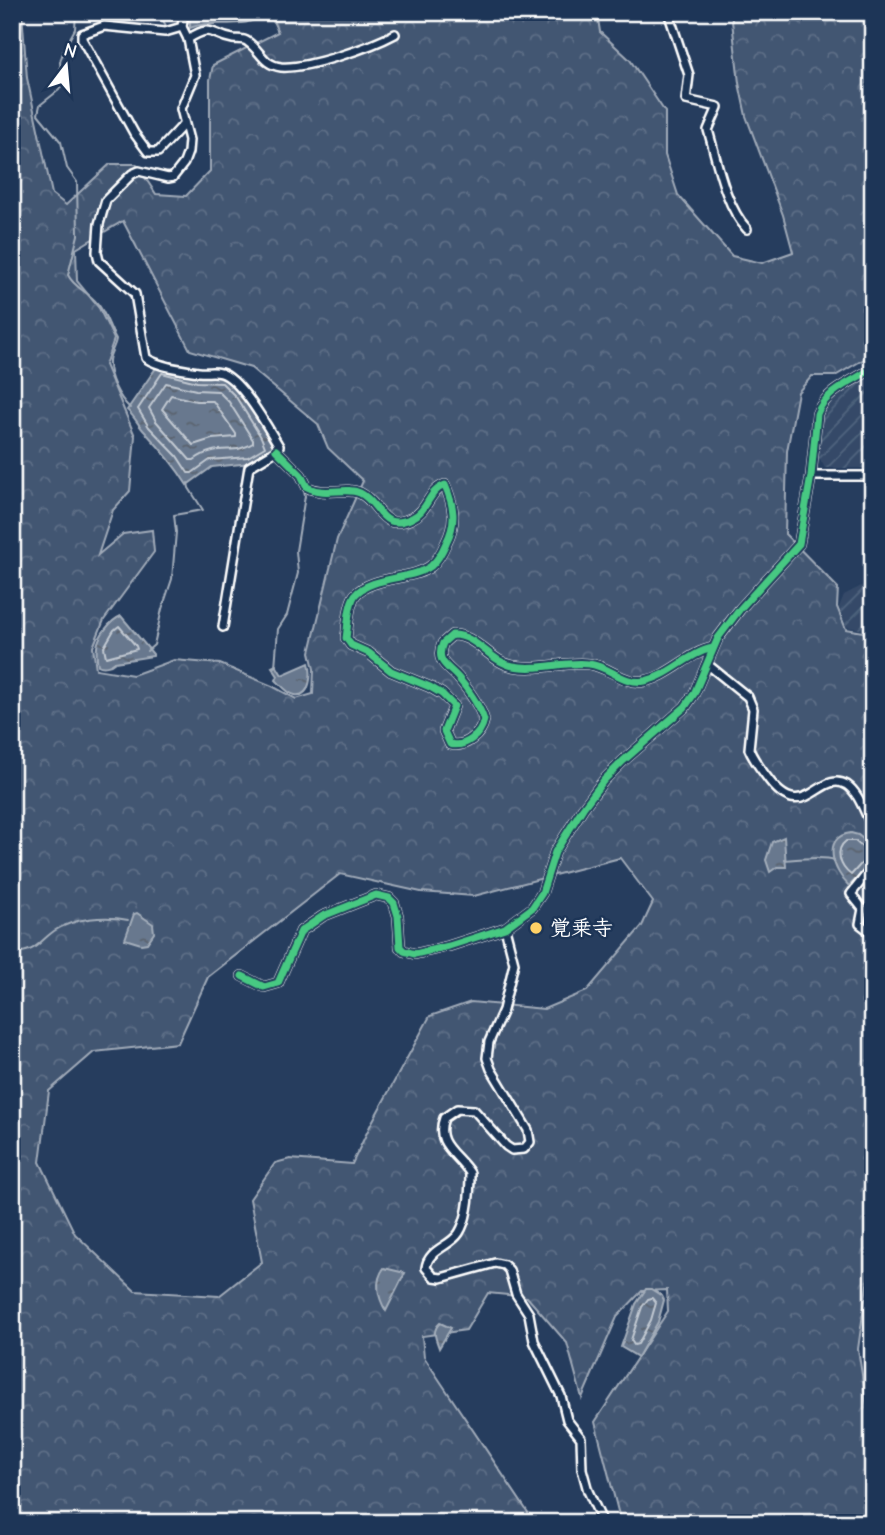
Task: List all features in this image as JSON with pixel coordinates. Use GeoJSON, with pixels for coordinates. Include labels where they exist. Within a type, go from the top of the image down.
{"type":"FeatureCollection","features":[{"type":"Feature","properties":{"kind":"street"},"geometry":{"type":"LineString","coordinates":[[184,12],[182,27],[188,39],[195,75],[181,109],[189,140],[188,152],[184,163],[173,177],[139,171],[132,174],[106,200],[99,225],[98,257],[103,266],[125,282],[135,295],[146,358],[152,362],[227,376],[241,390],[279,446],[249,467],[223,627]]}},
{"type":"Feature","properties":{"kind":"street"},"geometry":{"type":"LineString","coordinates":[[668,12],[689,75],[686,100],[718,107],[708,130],[722,179],[739,220],[747,229]]}},
{"type":"Feature","properties":{"kind":"street"},"geometry":{"type":"LineString","coordinates":[[182,27],[169,31],[104,26],[82,34],[82,39],[134,133],[148,152],[158,152],[184,124]]}},
{"type":"Feature","properties":{"kind":"street"},"geometry":{"type":"LineString","coordinates":[[188,39],[203,31],[216,32],[250,43],[267,63],[287,66],[335,58],[395,34]]}},
{"type":"Feature","properties":{"kind":"street"},"geometry":{"type":"LineString","coordinates":[[242,976],[264,987],[278,983],[301,931],[323,916],[376,895],[394,902],[398,916],[398,941],[400,947],[409,953],[430,951],[505,928],[523,916],[542,893],[555,852],[563,837],[604,780],[685,708],[694,694],[713,648],[731,620],[799,544],[811,476],[817,414],[823,400],[873,368]]}},
{"type":"Feature","properties":{"kind":"street"},"geometry":{"type":"LineString","coordinates":[[276,450],[301,475],[307,487],[326,493],[353,491],[362,494],[386,520],[393,522],[403,521],[421,513],[435,491],[445,485],[453,504],[454,516],[449,537],[436,560],[426,568],[361,590],[352,602],[346,638],[351,646],[369,653],[391,671],[430,687],[454,706],[444,732],[445,739],[450,744],[463,745],[475,736],[484,720],[460,679],[443,665],[440,659],[443,643],[452,635],[466,637],[500,663],[513,666],[589,663],[636,682],[648,680],[699,651],[713,648]]}},
{"type":"Feature","properties":{"kind":"street"},"geometry":{"type":"LineString","coordinates":[[811,476],[870,476],[873,533]]}},
{"type":"Feature","properties":{"kind":"street"},"geometry":{"type":"LineString","coordinates":[[706,664],[748,696],[753,709],[749,748],[779,793],[790,799],[800,799],[833,783],[842,783],[855,794],[871,824],[867,825],[873,834]]}},
{"type":"Feature","properties":{"kind":"street"},"geometry":{"type":"LineString","coordinates":[[873,866],[851,894],[863,909],[860,924],[873,934]]}},
{"type":"Feature","properties":{"kind":"street"},"geometry":{"type":"LineString","coordinates":[[505,928],[514,963],[503,1010],[489,1042],[487,1058],[528,1130],[530,1142],[524,1149],[512,1150],[474,1110],[457,1109],[444,1118],[442,1140],[470,1173],[465,1221],[456,1237],[430,1256],[426,1268],[434,1277],[441,1278],[495,1263],[504,1265],[509,1270],[516,1294],[528,1314],[534,1341],[561,1396],[566,1420],[581,1438],[582,1469],[588,1491],[603,1523]]}},
{"type":"Feature","properties":{"kind":"shaded area"},"geometry":{"type":"Polygon","coordinates":[[[873,373],[873,468],[825,468],[816,452],[822,408],[835,394],[873,373]]]}},
{"type":"Feature","properties":{"kind":"shaded area"},"geometry":{"type":"Polygon","coordinates":[[[873,580],[873,645],[865,630],[847,627],[839,607],[844,595],[873,580]]]}},
{"type":"Feature","properties":{"kind":"green space"},"geometry":{"type":"Polygon","coordinates":[[[12,12],[22,12],[27,78],[52,194],[66,205],[110,164],[136,164],[156,194],[186,196],[210,171],[210,80],[213,65],[278,32],[269,12],[597,12],[600,32],[630,60],[665,112],[665,155],[678,195],[732,256],[762,263],[793,252],[783,215],[746,116],[739,83],[731,12],[873,12],[873,354],[835,376],[812,376],[798,392],[787,451],[785,534],[838,588],[837,607],[846,629],[863,632],[873,647],[873,1243],[858,1349],[873,1445],[873,1523],[621,1523],[595,1422],[668,1311],[667,1290],[642,1291],[617,1317],[582,1398],[567,1343],[527,1297],[488,1293],[466,1330],[422,1336],[424,1357],[535,1523],[12,1523],[12,12]],[[123,221],[76,249],[77,281],[99,308],[114,339],[105,365],[135,436],[130,491],[113,510],[98,555],[123,534],[152,530],[154,552],[104,620],[93,647],[96,669],[133,675],[174,660],[220,664],[296,699],[313,694],[314,669],[310,652],[337,539],[363,481],[328,448],[318,424],[251,368],[190,350],[123,221]],[[620,858],[474,896],[421,892],[340,874],[208,977],[178,1043],[94,1052],[49,1091],[40,1162],[75,1234],[135,1291],[219,1296],[262,1262],[250,1199],[275,1163],[290,1159],[352,1164],[430,1016],[471,1002],[544,1009],[587,991],[642,926],[653,902],[620,858]]]}},
{"type":"Feature","properties":{"kind":"water"},"geometry":{"type":"Polygon","coordinates":[[[190,12],[259,13],[258,18],[242,23],[207,24],[190,28],[190,12]]]}},
{"type":"Feature","properties":{"kind":"water"},"geometry":{"type":"Polygon","coordinates":[[[158,365],[208,373],[230,381],[252,408],[275,447],[251,463],[212,467],[187,485],[168,457],[127,410],[158,365]]]}},
{"type":"Feature","properties":{"kind":"water"},"geometry":{"type":"Polygon","coordinates":[[[121,616],[153,656],[100,666],[97,647],[102,633],[121,616]]]}},
{"type":"Feature","properties":{"kind":"water"},"geometry":{"type":"Polygon","coordinates":[[[309,663],[309,684],[300,695],[292,694],[282,687],[276,680],[278,676],[272,667],[276,665],[282,675],[309,663]]]}},
{"type":"Feature","properties":{"kind":"water"},"geometry":{"type":"Polygon","coordinates":[[[851,833],[873,847],[873,862],[849,886],[835,864],[833,848],[835,841],[841,836],[851,833]]]}},
{"type":"Feature","properties":{"kind":"water"},"geometry":{"type":"Polygon","coordinates":[[[784,837],[786,867],[777,867],[770,872],[766,860],[772,842],[784,837]]]}},
{"type":"Feature","properties":{"kind":"water"},"geometry":{"type":"Polygon","coordinates":[[[137,913],[153,924],[154,933],[147,943],[125,939],[134,914],[137,913]]]}},
{"type":"Feature","properties":{"kind":"water"},"geometry":{"type":"Polygon","coordinates":[[[384,1268],[405,1273],[386,1311],[378,1289],[384,1268]]]}},
{"type":"Feature","properties":{"kind":"water"},"geometry":{"type":"Polygon","coordinates":[[[646,1289],[651,1289],[664,1300],[658,1322],[638,1357],[621,1347],[636,1304],[646,1289]]]}},
{"type":"Feature","properties":{"kind":"water"},"geometry":{"type":"Polygon","coordinates":[[[440,1323],[451,1328],[439,1348],[435,1332],[440,1323]]]}},
{"type":"Feature","properties":{"kind":"waterway"},"geometry":{"type":"LineString","coordinates":[[76,12],[75,29],[60,62],[62,84],[59,90],[40,105],[38,114],[61,142],[67,168],[77,182],[78,235],[68,275],[94,299],[116,339],[109,358],[110,374],[118,393],[130,408]]}},
{"type":"Feature","properties":{"kind":"waterway"},"geometry":{"type":"LineString","coordinates":[[158,12],[168,29]]}},
{"type":"Feature","properties":{"kind":"waterway"},"geometry":{"type":"LineString","coordinates":[[282,451],[299,468]]}},
{"type":"Feature","properties":{"kind":"waterway"},"geometry":{"type":"LineString","coordinates":[[147,651],[154,645],[172,579],[176,532],[174,515],[203,510],[188,483]]}},
{"type":"Feature","properties":{"kind":"waterway"},"geometry":{"type":"LineString","coordinates":[[275,667],[278,629],[287,615],[298,573],[296,551],[305,496],[303,486]]}},
{"type":"Feature","properties":{"kind":"waterway"},"geometry":{"type":"LineString","coordinates":[[785,860],[834,860]]}},
{"type":"Feature","properties":{"kind":"waterway"},"geometry":{"type":"LineString","coordinates":[[12,953],[32,949],[54,931],[80,920],[128,920]]}},
{"type":"Feature","properties":{"kind":"cycle path"},"geometry":{"type":"LineString","coordinates":[[242,976],[264,987],[278,983],[301,931],[323,916],[376,895],[389,898],[394,903],[398,916],[400,947],[415,954],[505,928],[532,908],[542,893],[555,852],[583,808],[604,780],[623,761],[685,707],[694,694],[718,638],[740,609],[799,544],[811,476],[817,414],[821,406],[840,387],[873,368]]}},
{"type":"Feature","properties":{"kind":"cycle path"},"geometry":{"type":"LineString","coordinates":[[276,450],[301,475],[307,487],[321,491],[360,493],[393,522],[401,522],[417,515],[435,492],[445,485],[453,521],[438,558],[423,570],[371,584],[355,595],[346,638],[351,645],[369,653],[391,671],[430,687],[454,706],[444,731],[450,744],[467,742],[480,731],[484,720],[467,689],[444,664],[440,655],[443,643],[452,635],[476,643],[497,659],[513,666],[589,664],[637,682],[663,674],[713,648]]}},
{"type":"Feature","properties":{"kind":"place","name":"覚乗寺"},"geometry":{"type":"Point","coordinates":[536,928]}}]}
